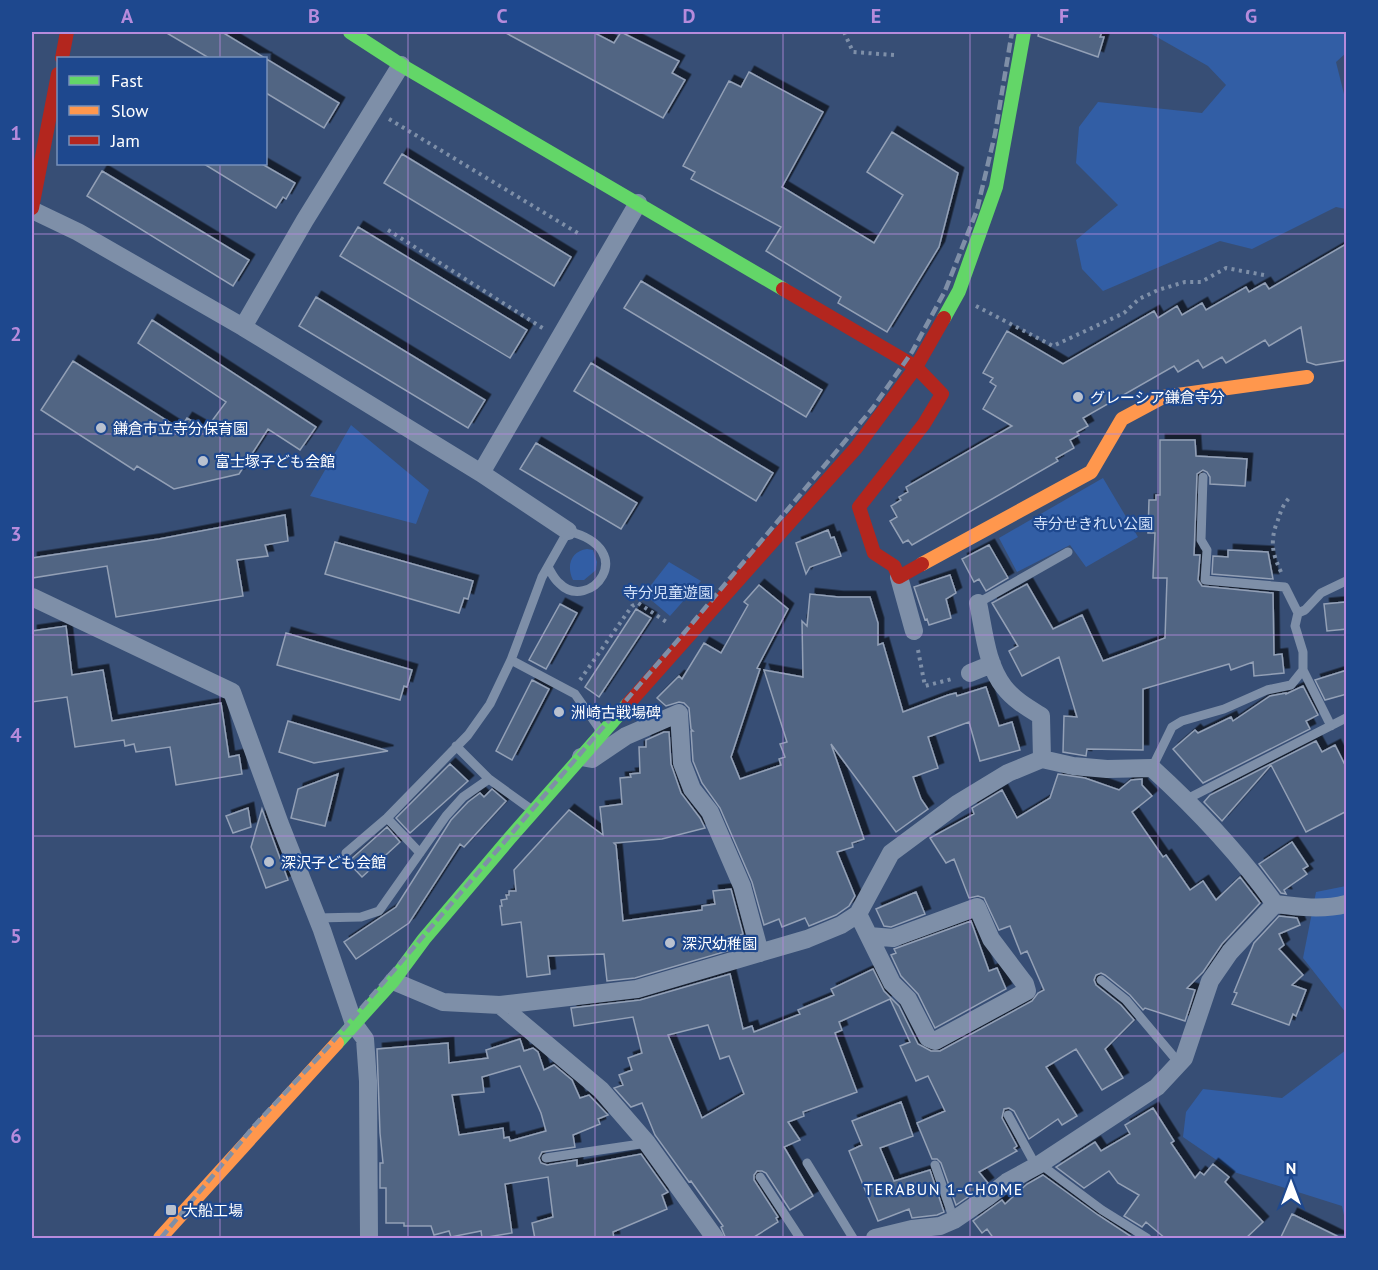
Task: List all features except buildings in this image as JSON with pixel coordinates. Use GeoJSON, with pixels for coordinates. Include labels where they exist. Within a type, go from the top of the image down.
{"type":"FeatureCollection","features":[{"type":"Feature","properties":{"kind":"street"},"geometry":{"type":"LineString","coordinates":[[62,57],[67,32]]}},
{"type":"Feature","properties":{"kind":"street"},"geometry":{"type":"LineString","coordinates":[[350,32],[401,65],[916,367],[942,394],[924,424],[859,507],[874,553],[894,566],[899,577],[914,631]]}},
{"type":"Feature","properties":{"kind":"street"},"geometry":{"type":"LineString","coordinates":[[160,1239],[393,981],[424,939],[581,757],[856,448],[916,367],[957,296],[996,187],[1024,32]]}},
{"type":"Feature","properties":{"kind":"street"},"geometry":{"type":"LineString","coordinates":[[243,327],[305,220],[401,65]]}},
{"type":"Feature","properties":{"kind":"street"},"geometry":{"type":"LineString","coordinates":[[57,79],[32,209],[78,232],[243,327],[481,473],[568,531]]}},
{"type":"Feature","properties":{"kind":"street"},"geometry":{"type":"LineString","coordinates":[[481,473],[638,204]]}},
{"type":"Feature","properties":{"kind":"street"},"geometry":{"type":"LineString","coordinates":[[899,577],[1091,472],[1122,418],[1163,397],[1307,377]]}},
{"type":"Feature","properties":{"kind":"street"},"geometry":{"type":"LineString","coordinates":[[32,597],[232,692],[318,918],[354,1024],[365,1039],[368,1081],[369,1239]]}},
{"type":"Feature","properties":{"kind":"street"},"geometry":{"type":"LineString","coordinates":[[978,603],[992,664],[1004,687],[1023,705],[1041,716],[1042,759]]}},
{"type":"Feature","properties":{"kind":"street"},"geometry":{"type":"LineString","coordinates":[[970,673],[992,664]]}},
{"type":"Feature","properties":{"kind":"street"},"geometry":{"type":"LineString","coordinates":[[581,757],[592,759],[626,736],[679,713],[682,763],[692,789],[710,812],[742,886],[760,953]]}},
{"type":"Feature","properties":{"kind":"street"},"geometry":{"type":"LineString","coordinates":[[393,981],[443,1002],[500,1005],[637,989],[807,939],[841,925],[858,914],[891,853],[957,804],[1008,773],[1042,759],[1072,766],[1107,769],[1152,768],[1187,799],[1275,904],[1309,908],[1347,903]]}},
{"type":"Feature","properties":{"kind":"street"},"geometry":{"type":"LineString","coordinates":[[875,1239],[912,1229],[940,1226],[954,1220],[1007,1182],[1038,1165],[1157,1088],[1184,1058],[1210,981],[1230,952],[1275,904]]}},
{"type":"Feature","properties":{"kind":"street"},"geometry":{"type":"LineString","coordinates":[[858,914],[892,983],[908,999],[928,1038],[935,1041],[1027,991],[1025,984],[991,939],[977,907],[893,938],[869,936]]}},
{"type":"Feature","properties":{"kind":"street"},"geometry":{"type":"LineString","coordinates":[[500,1005],[601,1090],[647,1143],[715,1239]]}},
{"type":"Feature","properties":{"kind":"lane"},"geometry":{"type":"LineString","coordinates":[[1203,477],[1201,540],[1207,550],[1205,580],[1285,587],[1298,613],[1295,626],[1303,652],[1303,669],[1331,726]]}},
{"type":"Feature","properties":{"kind":"lane"},"geometry":{"type":"LineString","coordinates":[[346,853],[387,818],[468,735],[490,704],[511,660],[538,586],[548,567],[568,531],[583,534],[593,540],[602,548],[605,558],[600,581],[594,587],[583,591],[568,589],[558,583],[548,567]]}},
{"type":"Feature","properties":{"kind":"lane"},"geometry":{"type":"LineString","coordinates":[[978,603],[1068,552]]}},
{"type":"Feature","properties":{"kind":"lane"},"geometry":{"type":"LineString","coordinates":[[1298,613],[1305,610],[1321,593],[1347,581]]}},
{"type":"Feature","properties":{"kind":"lane"},"geometry":{"type":"LineString","coordinates":[[511,660],[575,694],[602,734]]}},
{"type":"Feature","properties":{"kind":"lane"},"geometry":{"type":"LineString","coordinates":[[1152,768],[1172,727],[1182,721],[1224,709],[1267,690],[1291,685],[1303,669]]}},
{"type":"Feature","properties":{"kind":"lane"},"geometry":{"type":"LineString","coordinates":[[1187,799],[1347,718]]}},
{"type":"Feature","properties":{"kind":"lane"},"geometry":{"type":"LineString","coordinates":[[456,746],[489,778],[534,812]]}},
{"type":"Feature","properties":{"kind":"lane"},"geometry":{"type":"LineString","coordinates":[[318,918],[361,917],[379,911],[451,810],[463,797],[489,778]]}},
{"type":"Feature","properties":{"kind":"lane"},"geometry":{"type":"LineString","coordinates":[[387,818],[420,853]]}},
{"type":"Feature","properties":{"kind":"lane"},"geometry":{"type":"LineString","coordinates":[[1101,980],[1126,1000],[1179,1063]]}},
{"type":"Feature","properties":{"kind":"lane"},"geometry":{"type":"LineString","coordinates":[[1008,1115],[1038,1165],[1147,1239]]}},
{"type":"Feature","properties":{"kind":"lane"},"geometry":{"type":"LineString","coordinates":[[546,1158],[647,1143]]}},
{"type":"Feature","properties":{"kind":"lane"},"geometry":{"type":"LineString","coordinates":[[807,1163],[853,1239]]}},
{"type":"Feature","properties":{"kind":"lane"},"geometry":{"type":"LineString","coordinates":[[935,1165],[954,1220]]}},
{"type":"Feature","properties":{"kind":"lane"},"geometry":{"type":"LineString","coordinates":[[760,1177],[800,1239]]}},
{"type":"Feature","properties":{"kind":"path"},"geometry":{"type":"LineString","coordinates":[[844,32],[853,52],[894,56]]}},
{"type":"Feature","properties":{"kind":"path"},"geometry":{"type":"LineString","coordinates":[[373,110],[581,235]]}},
{"type":"Feature","properties":{"kind":"path"},"geometry":{"type":"LineString","coordinates":[[388,230],[559,339]]}},
{"type":"Feature","properties":{"kind":"path"},"geometry":{"type":"LineString","coordinates":[[957,296],[1053,346],[1124,313],[1139,298],[1158,290],[1185,282],[1201,282],[1226,268],[1264,275]]}},
{"type":"Feature","properties":{"kind":"path"},"geometry":{"type":"LineString","coordinates":[[1285,587],[1272,547],[1273,531],[1280,509],[1289,498]]}},
{"type":"Feature","properties":{"kind":"path"},"geometry":{"type":"LineString","coordinates":[[575,694],[585,672],[632,606],[638,603],[675,627]]}},
{"type":"Feature","properties":{"kind":"path"},"geometry":{"type":"LineString","coordinates":[[921,665],[926,686],[945,681]]}},
{"type":"Feature","properties":{"kind":"green space"},"geometry":{"type":"Polygon","coordinates":[[[1148,32],[1346,32],[1346,53],[1336,62],[1346,102],[1346,209],[1336,207],[1252,249],[1220,241],[1103,291],[1082,269],[1076,240],[1118,205],[1076,163],[1079,127],[1098,102],[1202,113],[1226,85],[1208,66],[1148,32]]]}},
{"type":"Feature","properties":{"kind":"green space"},"geometry":{"type":"Polygon","coordinates":[[[351,425],[429,490],[416,524],[310,496],[351,425]]]}},
{"type":"Feature","properties":{"kind":"green space","name":"寺分せきれい公園"},"geometry":{"type":"Polygon","coordinates":[[[1103,478],[1138,537],[1086,567],[1070,545],[1017,572],[999,538],[1103,478]]]}},
{"type":"Feature","properties":{"kind":"green space"},"geometry":{"type":"Polygon","coordinates":[[[587,549],[593,550],[597,562],[596,570],[584,580],[573,580],[570,570],[571,560],[577,553],[587,549]]]}},
{"type":"Feature","properties":{"kind":"green space","name":"寺分児童遊園"},"geometry":{"type":"Polygon","coordinates":[[[669,562],[701,581],[670,616],[644,594],[669,562]]]}},
{"type":"Feature","properties":{"kind":"green space"},"geometry":{"type":"Polygon","coordinates":[[[1346,886],[1346,1013],[1303,958],[1316,892],[1346,886]]]}},
{"type":"Feature","properties":{"kind":"green space"},"geometry":{"type":"Polygon","coordinates":[[[1346,1050],[1346,1225],[1342,1206],[1234,1172],[1183,1137],[1186,1112],[1203,1089],[1282,1098],[1346,1050]]]}},
{"type":"Feature","properties":{"kind":"railway"},"geometry":{"type":"LineString","coordinates":[[161,1238],[255,1125],[328,1047],[684,633],[872,409],[912,352],[945,291],[977,210],[995,134],[1012,32]]}},
{"type":"Feature","properties":{"kind":"traffic: fast"},"geometry":{"type":"LineString","coordinates":[[350,32],[401,65],[783,289]]}},
{"type":"Feature","properties":{"kind":"traffic: fast"},"geometry":{"type":"LineString","coordinates":[[944,318],[959,291],[996,187],[1024,32]]}},
{"type":"Feature","properties":{"kind":"traffic: fast"},"geometry":{"type":"LineString","coordinates":[[337,1043],[393,981],[424,939],[509,839],[628,704]]}},
{"type":"Feature","properties":{"kind":"traffic: slow"},"geometry":{"type":"LineString","coordinates":[[922,564],[1091,472],[1122,419],[1163,397],[1307,377]]}},
{"type":"Feature","properties":{"kind":"traffic: slow"},"geometry":{"type":"LineString","coordinates":[[160,1238],[337,1043]]}},
{"type":"Feature","properties":{"kind":"traffic: jam"},"geometry":{"type":"LineString","coordinates":[[62,57],[67,32]]}},
{"type":"Feature","properties":{"kind":"traffic: jam"},"geometry":{"type":"LineString","coordinates":[[32,208],[57,79]]}},
{"type":"Feature","properties":{"kind":"traffic: jam"},"geometry":{"type":"LineString","coordinates":[[783,289],[916,367],[942,394],[924,424],[859,507],[874,553],[894,566],[899,577],[922,564]]}},
{"type":"Feature","properties":{"kind":"traffic: jam"},"geometry":{"type":"LineString","coordinates":[[628,704],[856,448],[916,367],[944,318]]}},
{"type":"Feature","properties":{"kind":"place","name":"グレーシア鎌倉寺分"},"geometry":{"type":"Point","coordinates":[1078,397]}},
{"type":"Feature","properties":{"kind":"place","name":"鎌倉市立寺分保育園"},"geometry":{"type":"Point","coordinates":[101,428]}},
{"type":"Feature","properties":{"kind":"place","name":"富士塚子ども会館"},"geometry":{"type":"Point","coordinates":[203,461]}},
{"type":"Feature","properties":{"kind":"place","name":"洲崎古戦場碑"},"geometry":{"type":"Point","coordinates":[559,712]}},
{"type":"Feature","properties":{"kind":"place","name":"深沢子ども会館"},"geometry":{"type":"Point","coordinates":[269,862]}},
{"type":"Feature","properties":{"kind":"place","name":"深沢幼稚園"},"geometry":{"type":"Point","coordinates":[670,943]}},
{"type":"Feature","properties":{"kind":"place","name":"大船工場"},"geometry":{"type":"Point","coordinates":[171,1210]}},
{"type":"Feature","properties":{"kind":"district","name":"TERABUN 1-CHOME"},"geometry":{"type":"Point","coordinates":[944,1189]}}]}
